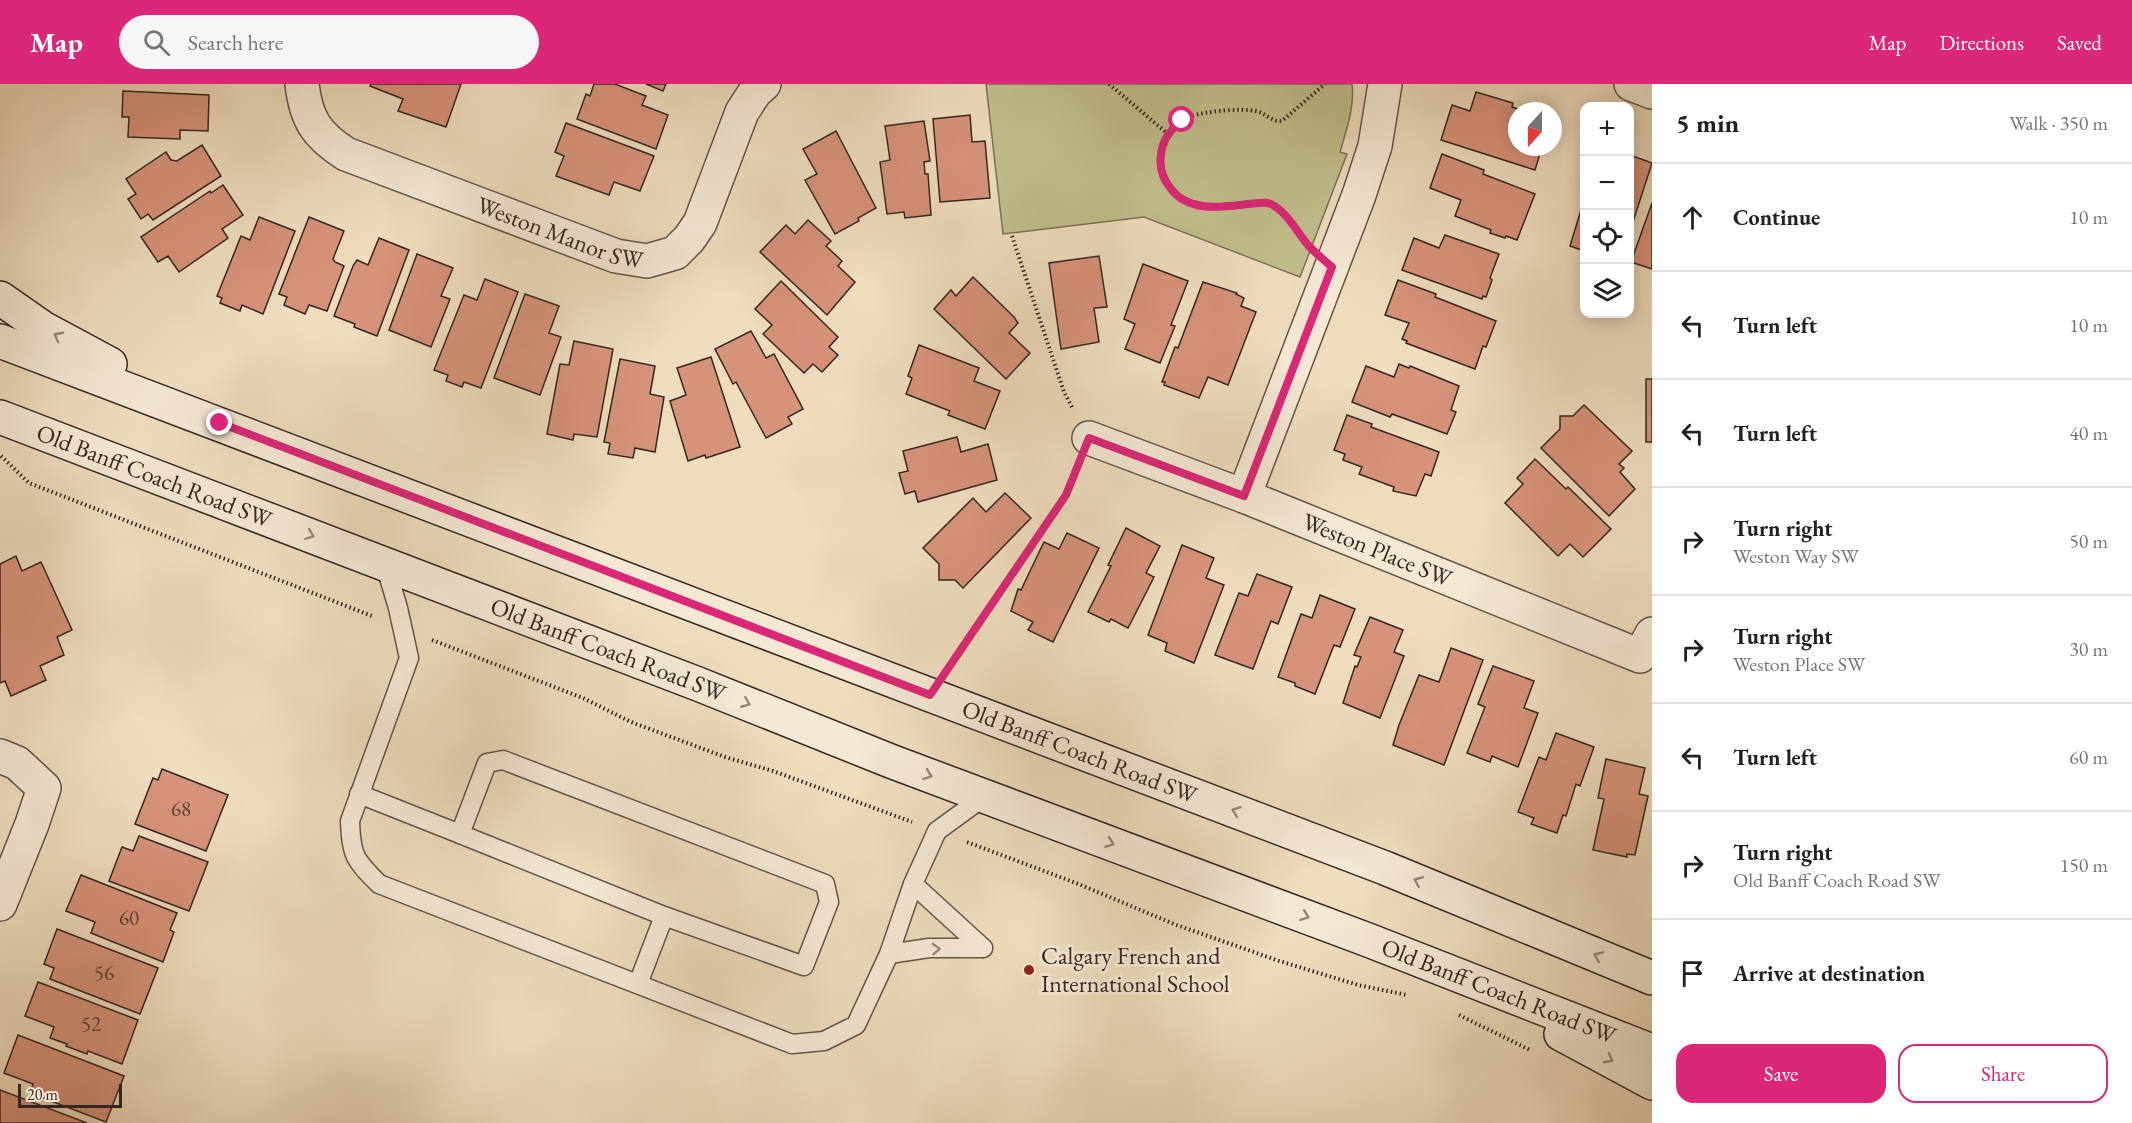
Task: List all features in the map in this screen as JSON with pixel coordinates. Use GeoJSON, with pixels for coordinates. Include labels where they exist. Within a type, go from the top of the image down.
{"type":"FeatureCollection","features":[{"type":"Feature","properties":{"kind":"main road","name":"Weston Manor SW"},"geometry":{"type":"LineString","coordinates":[[302,84],[306,110],[319,133],[346,154],[616,256],[647,261],[675,253],[700,223],[742,112],[754,92],[764,84]]}},
{"type":"Feature","properties":{"kind":"main road"},"geometry":{"type":"LineString","coordinates":[[1244,496],[1376,146],[1385,84]]}},
{"type":"Feature","properties":{"kind":"main road"},"geometry":{"type":"LineString","coordinates":[[1631,84],[1652,92]]}},
{"type":"Feature","properties":{"kind":"main road"},"geometry":{"type":"LineString","coordinates":[[0,298],[43,328],[220,423]]}},
{"type":"Feature","properties":{"kind":"main road","name":"Old Banff Coach Road SW"},"geometry":{"type":"LineString","coordinates":[[0,341],[1385,868],[1652,978]]}},
{"type":"Feature","properties":{"kind":"main road","name":"Old Banff Coach Road SW"},"geometry":{"type":"LineString","coordinates":[[0,417],[698,684],[893,762],[1368,940],[1652,1051]]}},
{"type":"Feature","properties":{"kind":"main road","name":"Weston Place SW"},"geometry":{"type":"LineString","coordinates":[[1089,438],[1244,496],[1640,656],[1652,634]]}},
{"type":"Feature","properties":{"kind":"main road"},"geometry":{"type":"LineString","coordinates":[[0,756],[17,763],[44,788],[0,904]]}},
{"type":"Feature","properties":{"kind":"main road"},"geometry":{"type":"LineString","coordinates":[[1368,940],[1574,1040],[1652,1083]]}},
{"type":"Feature","properties":{"kind":"lane"},"geometry":{"type":"LineString","coordinates":[[385,564],[409,658],[350,821],[351,845],[360,865],[380,884],[792,1044],[824,1041],[856,1025],[889,954],[913,884],[937,831],[985,796]]}},
{"type":"Feature","properties":{"kind":"lane"},"geometry":{"type":"LineString","coordinates":[[360,794],[663,916],[804,966],[829,902],[825,884],[502,760],[487,763],[460,834]]}},
{"type":"Feature","properties":{"kind":"lane"},"geometry":{"type":"LineString","coordinates":[[889,954],[929,948],[983,948],[913,884]]}},
{"type":"Feature","properties":{"kind":"lane"},"geometry":{"type":"LineString","coordinates":[[638,984],[663,916]]}},
{"type":"Feature","properties":{"kind":"path"},"geometry":{"type":"LineString","coordinates":[[1109,84],[1168,134]]}},
{"type":"Feature","properties":{"kind":"path"},"geometry":{"type":"LineString","coordinates":[[1325,84],[1282,121],[1275,121],[1255,111],[1201,114],[1182,120],[1168,134],[1161,151],[1162,174],[1169,187],[1181,199],[1205,207],[1263,202],[1273,205],[1288,219],[1308,245],[1332,267]]}},
{"type":"Feature","properties":{"kind":"path"},"geometry":{"type":"LineString","coordinates":[[930,695],[1066,495],[1089,438],[1064,392],[1012,236]]}},
{"type":"Feature","properties":{"kind":"path"},"geometry":{"type":"LineString","coordinates":[[0,456],[29,483],[583,698],[631,722],[724,757],[773,771],[1076,882],[1174,924],[1276,960],[1358,985],[1413,996]]}},
{"type":"Feature","properties":{"kind":"path"},"geometry":{"type":"LineString","coordinates":[[1450,1011],[1533,1051]]}},
{"type":"Feature","properties":{"kind":"shaded area"},"geometry":{"type":"Polygon","coordinates":[[[986,84],[1352,84],[1351,110],[1340,152],[1347,154],[1300,277],[1144,217],[1003,234],[986,84]]]}},
{"type":"Feature","properties":{"kind":"building"},"geometry":{"type":"Polygon","coordinates":[[[371,84],[461,84],[446,127],[398,111],[403,99],[370,86],[371,84]]]}},
{"type":"Feature","properties":{"kind":"building"},"geometry":{"type":"Polygon","coordinates":[[[594,84],[615,84],[646,96],[642,105],[668,115],[656,149],[577,119],[586,94],[590,96],[594,84]]]}},
{"type":"Feature","properties":{"kind":"building"},"geometry":{"type":"Polygon","coordinates":[[[646,84],[666,84],[663,91],[646,84]]]}},
{"type":"Feature","properties":{"kind":"building"},"geometry":{"type":"Polygon","coordinates":[[[123,91],[209,95],[208,131],[180,130],[180,139],[128,137],[129,117],[122,117],[123,91]]]}},
{"type":"Feature","properties":{"kind":"building"},"geometry":{"type":"Polygon","coordinates":[[[1476,92],[1510,102],[1508,156],[1539,156],[1535,170],[1441,140],[1452,105],[1470,111],[1476,92]]]}},
{"type":"Feature","properties":{"kind":"building"},"geometry":{"type":"Polygon","coordinates":[[[970,115],[972,142],[985,141],[990,198],[940,202],[933,119],[970,115]]]}},
{"type":"Feature","properties":{"kind":"building"},"geometry":{"type":"Polygon","coordinates":[[[924,121],[930,161],[924,162],[925,174],[928,174],[931,215],[905,218],[904,212],[887,214],[880,162],[890,160],[885,126],[924,121]]]}},
{"type":"Feature","properties":{"kind":"building"},"geometry":{"type":"Polygon","coordinates":[[[566,123],[654,156],[640,191],[614,182],[609,195],[556,176],[564,156],[555,152],[566,123]]]}},
{"type":"Feature","properties":{"kind":"building"},"geometry":{"type":"Polygon","coordinates":[[[836,131],[876,208],[858,218],[859,221],[835,234],[805,180],[817,174],[803,149],[836,131]]]}},
{"type":"Feature","properties":{"kind":"building"},"geometry":{"type":"Polygon","coordinates":[[[202,145],[221,176],[153,220],[148,214],[141,219],[128,199],[136,194],[126,179],[166,152],[171,160],[177,161],[202,145]]]}},
{"type":"Feature","properties":{"kind":"building"},"geometry":{"type":"Polygon","coordinates":[[[1442,154],[1484,170],[1483,174],[1535,194],[1517,240],[1490,233],[1491,230],[1455,216],[1461,200],[1430,188],[1442,154]]]}},
{"type":"Feature","properties":{"kind":"building"},"geometry":{"type":"Polygon","coordinates":[[[1634,156],[1652,163],[1634,219],[1634,156]]]}},
{"type":"Feature","properties":{"kind":"building"},"geometry":{"type":"Polygon","coordinates":[[[223,185],[243,215],[222,229],[228,238],[179,272],[168,256],[158,262],[141,237],[210,191],[211,193],[223,185]]]}},
{"type":"Feature","properties":{"kind":"building"},"geometry":{"type":"Polygon","coordinates":[[[1652,203],[1652,269],[1634,263],[1634,254],[1652,203]]]}},
{"type":"Feature","properties":{"kind":"building"},"geometry":{"type":"Polygon","coordinates":[[[1580,213],[1580,250],[1570,246],[1580,213]]]}},
{"type":"Feature","properties":{"kind":"building"},"geometry":{"type":"Polygon","coordinates":[[[259,217],[295,231],[263,314],[242,305],[240,311],[220,303],[222,298],[217,296],[241,236],[250,240],[259,217]]]}},
{"type":"Feature","properties":{"kind":"building"},"geometry":{"type":"Polygon","coordinates":[[[309,217],[344,231],[333,259],[344,266],[327,311],[309,305],[305,314],[284,305],[287,297],[279,294],[309,217]]]}},
{"type":"Feature","properties":{"kind":"building"},"geometry":{"type":"Polygon","coordinates":[[[808,220],[831,241],[826,246],[842,261],[838,266],[855,282],[827,315],[760,252],[786,225],[795,234],[808,220]]]}},
{"type":"Feature","properties":{"kind":"building"},"geometry":{"type":"Polygon","coordinates":[[[1445,235],[1499,254],[1486,297],[1483,296],[1482,299],[1402,270],[1414,238],[1439,248],[1445,235]]]}},
{"type":"Feature","properties":{"kind":"building"},"geometry":{"type":"Polygon","coordinates":[[[379,238],[409,250],[377,336],[334,316],[353,266],[357,260],[368,265],[379,238]]]}},
{"type":"Feature","properties":{"kind":"building"},"geometry":{"type":"Polygon","coordinates":[[[417,254],[453,268],[441,296],[450,299],[431,347],[389,330],[417,254]]]}},
{"type":"Feature","properties":{"kind":"building"},"geometry":{"type":"Polygon","coordinates":[[[1099,256],[1107,307],[1094,308],[1099,342],[1061,349],[1049,263],[1099,256]]]}},
{"type":"Feature","properties":{"kind":"building"},"geometry":{"type":"Polygon","coordinates":[[[1143,264],[1188,281],[1171,325],[1175,326],[1160,363],[1125,349],[1135,324],[1124,319],[1143,264]]]}},
{"type":"Feature","properties":{"kind":"building"},"geometry":{"type":"Polygon","coordinates":[[[973,277],[1014,317],[1018,323],[1009,333],[1030,353],[1006,379],[934,309],[951,290],[956,296],[973,277]]]}},
{"type":"Feature","properties":{"kind":"building"},"geometry":{"type":"Polygon","coordinates":[[[485,279],[518,292],[481,388],[464,382],[462,387],[446,381],[448,375],[434,370],[464,295],[477,300],[485,279]]]}},
{"type":"Feature","properties":{"kind":"building"},"geometry":{"type":"Polygon","coordinates":[[[1398,280],[1496,321],[1486,347],[1483,346],[1475,369],[1406,343],[1407,341],[1402,339],[1409,323],[1385,315],[1398,280]]]}},
{"type":"Feature","properties":{"kind":"building"},"geometry":{"type":"Polygon","coordinates":[[[781,281],[838,337],[829,347],[838,355],[822,372],[813,364],[804,373],[763,334],[772,325],[755,309],[781,281]]]}},
{"type":"Feature","properties":{"kind":"building"},"geometry":{"type":"Polygon","coordinates":[[[1203,282],[1237,293],[1244,298],[1241,306],[1256,312],[1228,385],[1208,377],[1199,398],[1164,385],[1165,382],[1162,382],[1175,347],[1178,348],[1203,282]]]}},
{"type":"Feature","properties":{"kind":"building"},"geometry":{"type":"Polygon","coordinates":[[[525,294],[559,306],[549,333],[561,337],[540,395],[494,378],[525,294]]]}},
{"type":"Feature","properties":{"kind":"building"},"geometry":{"type":"Polygon","coordinates":[[[751,331],[766,358],[774,354],[803,409],[788,417],[792,424],[766,438],[736,382],[733,384],[715,349],[751,331]]]}},
{"type":"Feature","properties":{"kind":"building"},"geometry":{"type":"Polygon","coordinates":[[[574,341],[613,349],[597,437],[574,434],[573,440],[547,434],[560,364],[569,365],[574,341]]]}},
{"type":"Feature","properties":{"kind":"building"},"geometry":{"type":"Polygon","coordinates":[[[919,345],[979,368],[974,381],[1000,391],[985,429],[948,415],[950,411],[906,394],[912,378],[908,376],[919,345]]]}},
{"type":"Feature","properties":{"kind":"building"},"geometry":{"type":"Polygon","coordinates":[[[711,357],[740,447],[688,461],[670,401],[686,395],[677,368],[711,357]]]}},
{"type":"Feature","properties":{"kind":"building"},"geometry":{"type":"Polygon","coordinates":[[[620,359],[655,366],[650,394],[664,397],[655,452],[635,448],[633,458],[608,454],[610,443],[604,442],[620,359]]]}},
{"type":"Feature","properties":{"kind":"building"},"geometry":{"type":"Polygon","coordinates":[[[1399,364],[1409,368],[1410,366],[1459,386],[1451,410],[1456,412],[1447,434],[1392,414],[1390,417],[1352,402],[1366,366],[1394,377],[1399,364]]]}},
{"type":"Feature","properties":{"kind":"building"},"geometry":{"type":"Polygon","coordinates":[[[1646,379],[1652,379],[1652,442],[1646,442],[1646,379]]]}},
{"type":"Feature","properties":{"kind":"building"},"geometry":{"type":"Polygon","coordinates":[[[1584,405],[1632,451],[1619,464],[1624,468],[1620,472],[1635,489],[1609,516],[1541,448],[1560,429],[1560,416],[1573,416],[1584,405]]]}},
{"type":"Feature","properties":{"kind":"building"},"geometry":{"type":"Polygon","coordinates":[[[1347,415],[1372,424],[1371,427],[1439,452],[1431,476],[1425,474],[1416,496],[1393,491],[1394,487],[1359,474],[1362,467],[1343,460],[1345,454],[1334,450],[1347,415]]]}},
{"type":"Feature","properties":{"kind":"building"},"geometry":{"type":"Polygon","coordinates":[[[957,437],[961,452],[988,444],[997,480],[918,502],[915,491],[905,494],[899,473],[908,471],[903,451],[957,437]]]}},
{"type":"Feature","properties":{"kind":"building"},"geometry":{"type":"Polygon","coordinates":[[[1535,459],[1611,529],[1583,557],[1570,544],[1558,556],[1505,503],[1523,484],[1517,478],[1535,459]]]}},
{"type":"Feature","properties":{"kind":"building"},"geometry":{"type":"Polygon","coordinates":[[[1005,493],[1031,518],[963,588],[955,580],[939,580],[939,564],[923,548],[973,498],[986,512],[1005,493]]]}},
{"type":"Feature","properties":{"kind":"building"},"geometry":{"type":"Polygon","coordinates":[[[1126,528],[1160,546],[1146,573],[1154,577],[1128,628],[1111,619],[1109,622],[1088,612],[1111,566],[1108,565],[1126,528]]]}},
{"type":"Feature","properties":{"kind":"building"},"geometry":{"type":"Polygon","coordinates":[[[1067,533],[1099,548],[1053,642],[1028,630],[1033,622],[1011,611],[1018,589],[1021,590],[1044,542],[1059,549],[1067,533]]]}},
{"type":"Feature","properties":{"kind":"building"},"geometry":{"type":"Polygon","coordinates":[[[1182,545],[1214,558],[1206,578],[1224,585],[1194,663],[1165,651],[1167,643],[1148,635],[1182,545]]]}},
{"type":"Feature","properties":{"kind":"building"},"geometry":{"type":"Polygon","coordinates":[[[16,556],[22,571],[41,562],[72,630],[57,637],[64,655],[40,666],[46,680],[11,696],[5,681],[0,683],[0,564],[16,556]]]}},
{"type":"Feature","properties":{"kind":"building"},"geometry":{"type":"Polygon","coordinates":[[[1257,574],[1292,587],[1278,624],[1271,621],[1253,669],[1215,655],[1239,593],[1248,596],[1257,574]]]}},
{"type":"Feature","properties":{"kind":"building"},"geometry":{"type":"Polygon","coordinates":[[[1320,595],[1355,609],[1340,647],[1334,645],[1315,694],[1278,677],[1301,614],[1312,618],[1320,595]]]}},
{"type":"Feature","properties":{"kind":"building"},"geometry":{"type":"Polygon","coordinates":[[[1370,617],[1403,630],[1394,652],[1404,656],[1380,718],[1343,703],[1355,666],[1357,667],[1361,657],[1354,655],[1370,617]]]}},
{"type":"Feature","properties":{"kind":"building"},"geometry":{"type":"Polygon","coordinates":[[[1451,648],[1483,660],[1444,765],[1393,745],[1419,675],[1439,682],[1451,648]]]}},
{"type":"Feature","properties":{"kind":"building"},"geometry":{"type":"Polygon","coordinates":[[[1493,666],[1534,681],[1524,708],[1538,713],[1518,767],[1492,756],[1490,762],[1467,753],[1485,707],[1478,704],[1493,666]]]}},
{"type":"Feature","properties":{"kind":"building"},"geometry":{"type":"Polygon","coordinates":[[[1556,733],[1594,747],[1580,786],[1576,784],[1566,816],[1563,815],[1557,833],[1531,824],[1534,818],[1518,812],[1539,757],[1546,760],[1556,733]]]}},
{"type":"Feature","properties":{"kind":"building"},"geometry":{"type":"Polygon","coordinates":[[[1606,759],[1645,768],[1639,794],[1648,796],[1635,855],[1627,854],[1627,857],[1593,850],[1604,799],[1598,798],[1606,759]]]}},
{"type":"Feature","properties":{"kind":"building"},"geometry":{"type":"Polygon","coordinates":[[[162,769],[228,795],[206,851],[135,824],[153,778],[158,780],[162,769]]]}},
{"type":"Feature","properties":{"kind":"building"},"geometry":{"type":"Polygon","coordinates":[[[139,836],[208,862],[189,911],[109,881],[122,847],[133,851],[139,836]]]}},
{"type":"Feature","properties":{"kind":"building"},"geometry":{"type":"Polygon","coordinates":[[[81,875],[177,913],[170,930],[174,932],[163,962],[91,933],[95,922],[66,911],[81,875]]]}},
{"type":"Feature","properties":{"kind":"building"},"geometry":{"type":"Polygon","coordinates":[[[57,929],[158,968],[140,1014],[50,979],[54,968],[44,964],[57,929]]]}},
{"type":"Feature","properties":{"kind":"building"},"geometry":{"type":"Polygon","coordinates":[[[38,982],[138,1020],[122,1064],[88,1051],[87,1054],[66,1046],[67,1044],[50,1038],[54,1027],[25,1016],[38,982]]]}},
{"type":"Feature","properties":{"kind":"building"},"geometry":{"type":"Polygon","coordinates":[[[18,1035],[124,1076],[106,1122],[30,1093],[33,1084],[4,1073],[18,1035]]]}},
{"type":"Feature","properties":{"kind":"building"},"geometry":{"type":"Polygon","coordinates":[[[0,1090],[87,1123],[0,1123],[0,1090]]]}},
{"type":"Feature","properties":{"kind":"place","name":"Calgary French and International School"},"geometry":{"type":"Point","coordinates":[1029,970]}},
{"type":"Feature","properties":{"kind":"route"},"geometry":{"type":"LineString","coordinates":[[220,423],[930,695],[1066,495],[1089,438],[1244,496],[1332,267],[1308,245],[1288,219],[1273,205],[1263,202],[1236,206],[1197,206],[1185,202],[1173,192],[1162,174],[1161,151],[1168,134],[1182,120]]}}]}
